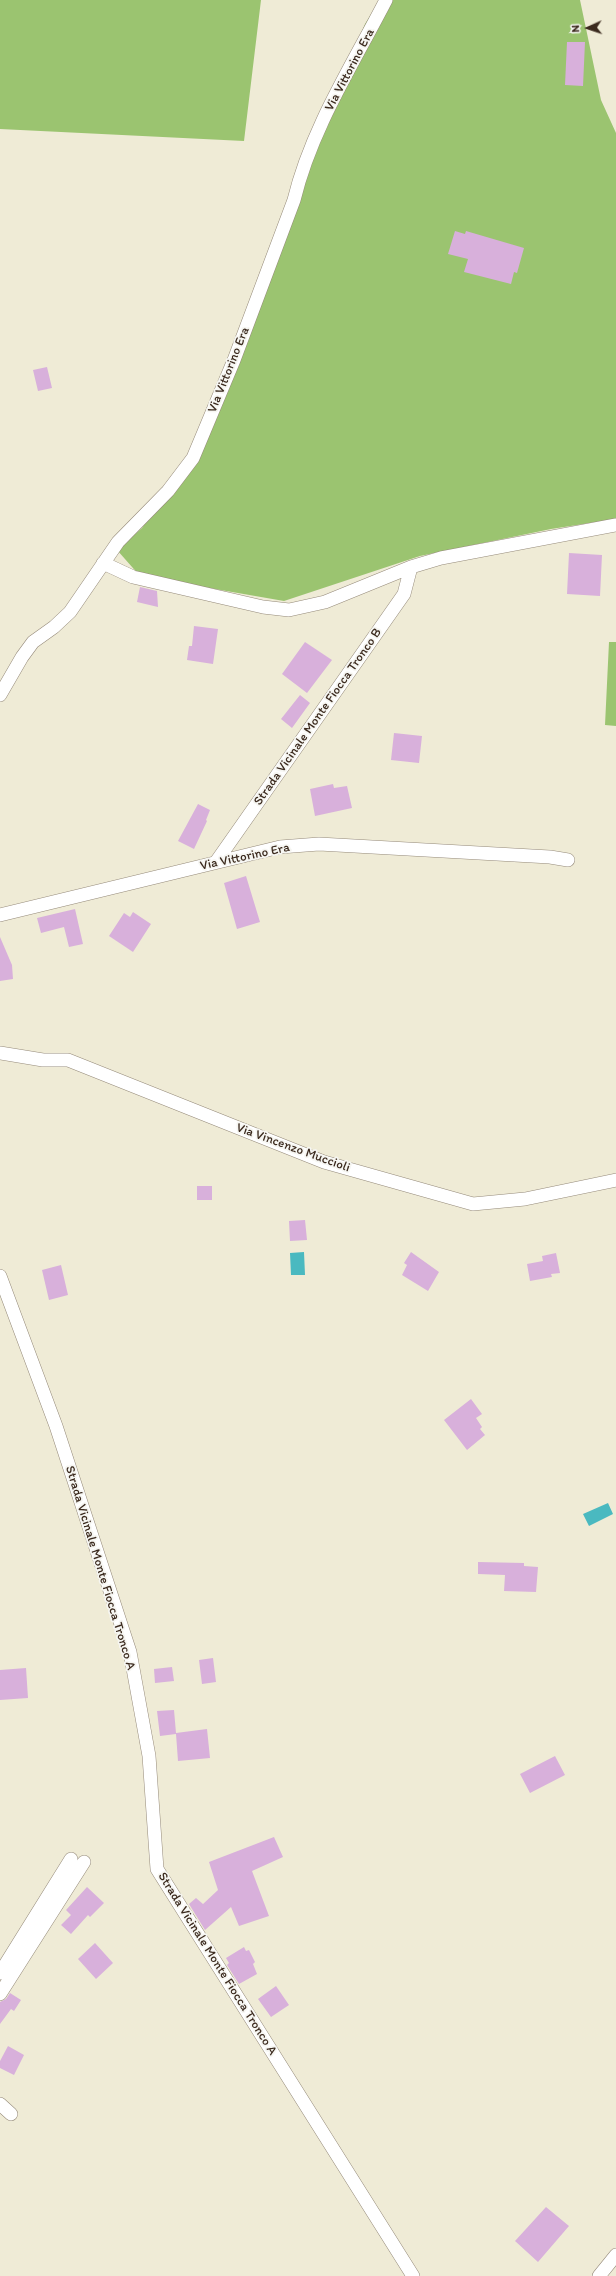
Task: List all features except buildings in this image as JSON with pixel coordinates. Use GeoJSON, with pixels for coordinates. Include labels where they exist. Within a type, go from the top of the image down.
{"type":"FeatureCollection","features":[{"type":"Feature","properties":{"kind":"street","name":"Via Vittorino Era"},"geometry":{"type":"LineString","coordinates":[[0,695],[22,657],[33,642],[54,627],[70,612],[118,542],[168,491],[193,458],[234,360],[294,200],[301,173],[318,131],[386,0]]}},
{"type":"Feature","properties":{"kind":"street"},"geometry":{"type":"LineString","coordinates":[[104,563],[133,577],[263,607],[289,610],[325,602],[411,567],[442,558],[616,525]]}},
{"type":"Feature","properties":{"kind":"street","name":"Strada Vicinale Monte Fiocca Tronco B"},"geometry":{"type":"LineString","coordinates":[[216,862],[404,594],[411,567]]}},
{"type":"Feature","properties":{"kind":"street","name":"Via Vittorino Era"},"geometry":{"type":"LineString","coordinates":[[0,915],[280,847],[319,844],[550,857],[568,860]]}},
{"type":"Feature","properties":{"kind":"street","name":"Via Vincenzo Muccioli"},"geometry":{"type":"LineString","coordinates":[[0,1053],[43,1060],[68,1060],[324,1162],[473,1204],[525,1199],[616,1180]]}},
{"type":"Feature","properties":{"kind":"street","name":"Strada Vicinale Monte Fiocca Tronco A"},"geometry":{"type":"LineString","coordinates":[[0,1276],[56,1426],[130,1652],[149,1756],[157,1869],[413,2276]]}},
{"type":"Feature","properties":{"kind":"street"},"geometry":{"type":"LineString","coordinates":[[0,1974],[77,1860],[0,1994]]}},
{"type":"Feature","properties":{"kind":"street"},"geometry":{"type":"LineString","coordinates":[[0,2104],[11,2114]]}},
{"type":"Feature","properties":{"kind":"street"},"geometry":{"type":"LineString","coordinates":[[599,2276],[616,2255]]}},
{"type":"Feature","properties":{"kind":"green space"},"geometry":{"type":"Polygon","coordinates":[[[0,0],[261,0],[244,141],[0,129],[0,0]]]}},
{"type":"Feature","properties":{"kind":"green space"},"geometry":{"type":"Polygon","coordinates":[[[380,0],[580,0],[601,100],[616,133],[616,519],[551,529],[420,556],[284,601],[140,576],[117,550],[142,528],[195,452],[285,215],[365,24],[380,0]]]}},
{"type":"Feature","properties":{"kind":"green space"},"geometry":{"type":"Polygon","coordinates":[[[609,642],[616,642],[616,726],[605,725],[609,642]]]}},
{"type":"Feature","properties":{"kind":"water"},"geometry":{"type":"Polygon","coordinates":[[[304,1252],[305,1275],[291,1275],[290,1253],[304,1252]]]}},
{"type":"Feature","properties":{"kind":"water"},"geometry":{"type":"Polygon","coordinates":[[[608,1503],[613,1514],[589,1526],[583,1514],[608,1503]]]}}]}
